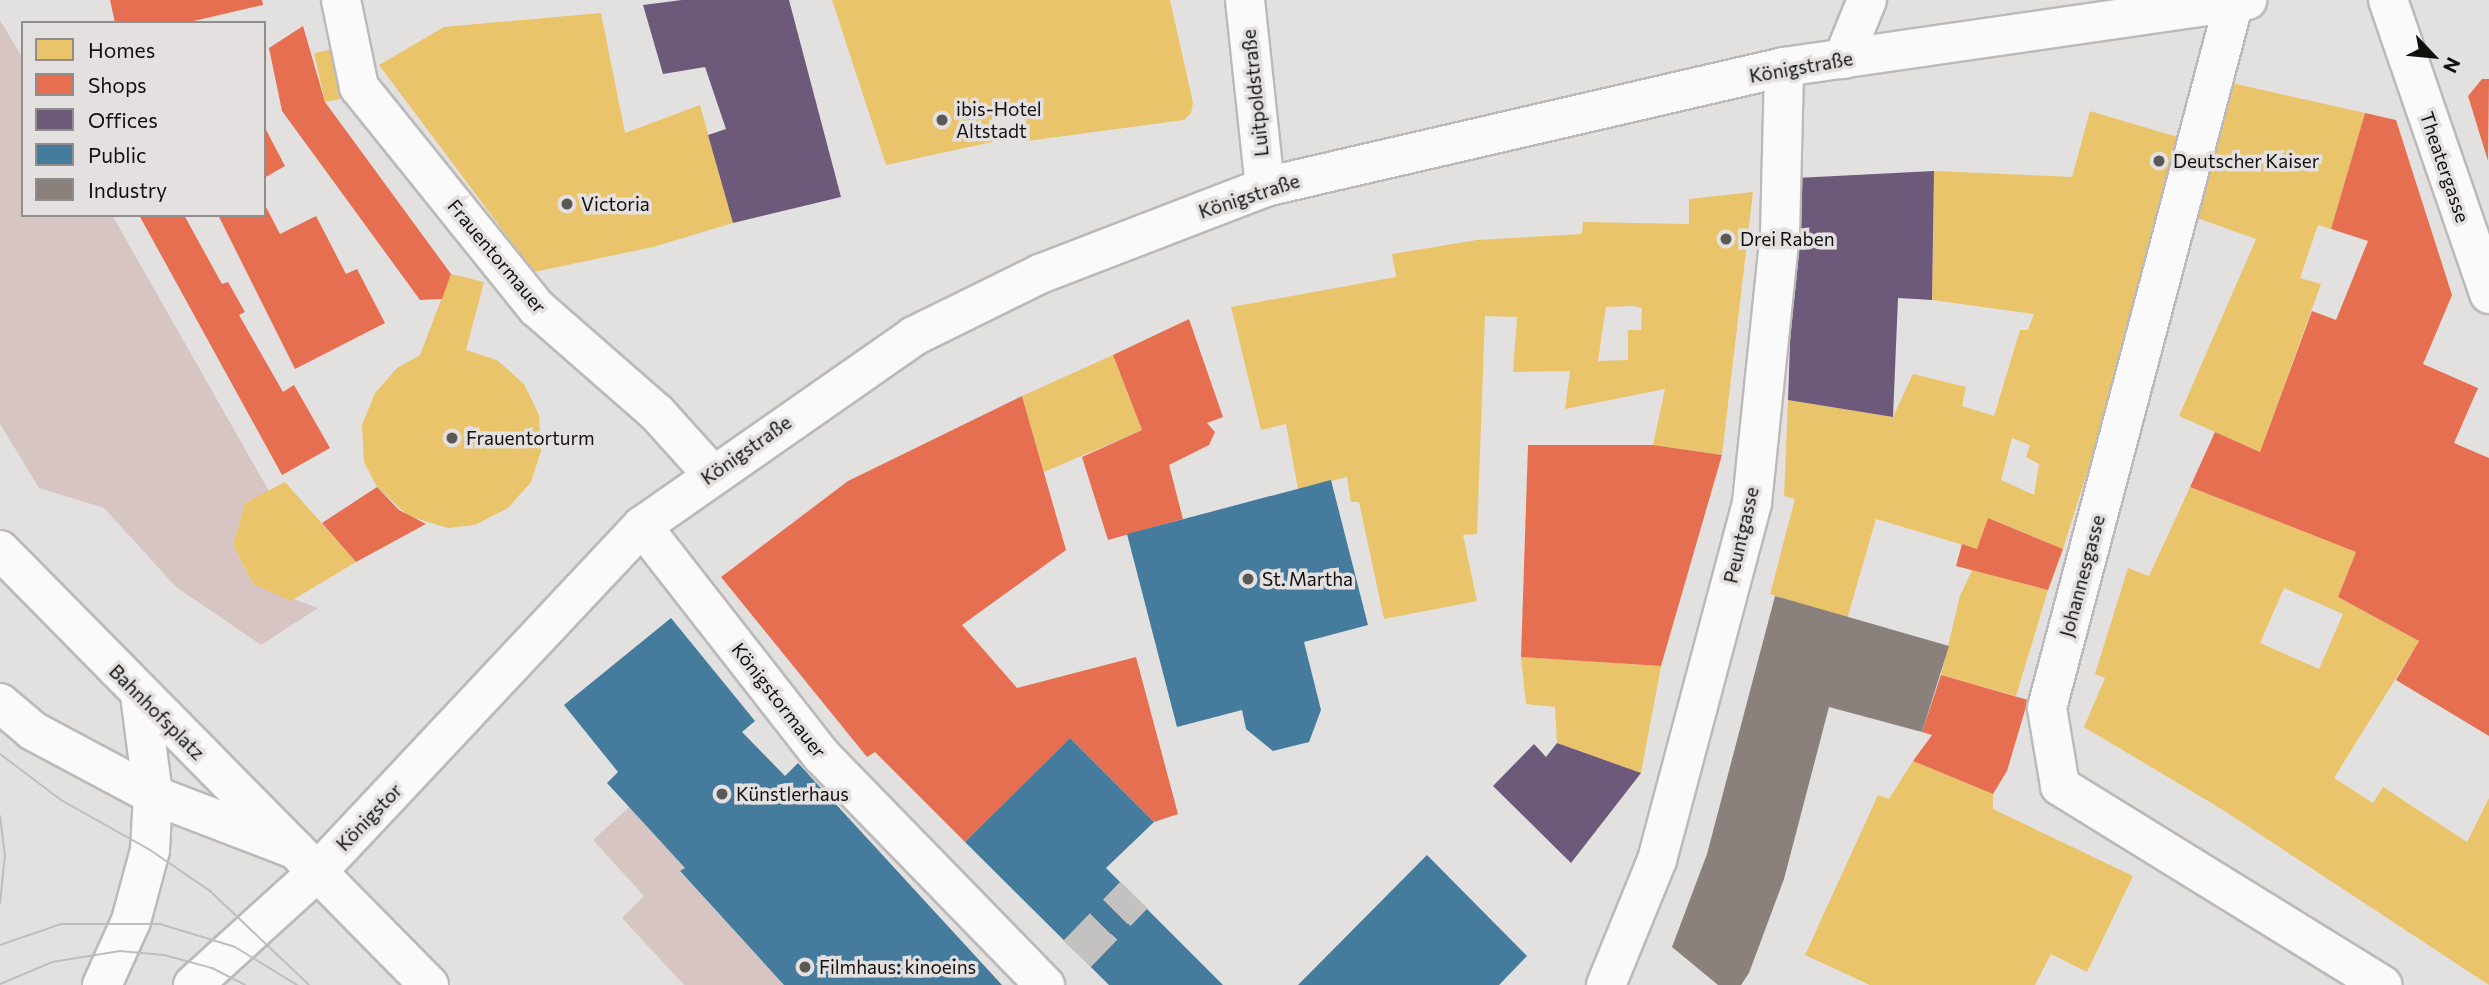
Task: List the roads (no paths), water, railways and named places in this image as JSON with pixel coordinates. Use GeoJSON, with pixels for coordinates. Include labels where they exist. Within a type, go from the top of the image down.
{"type":"FeatureCollection","features":[{"type":"Feature","properties":{"kind":"street","name":"Frauentormauer"},"geometry":{"type":"LineString","coordinates":[[341,0],[359,88],[537,307],[657,414],[711,473]]}},
{"type":"Feature","properties":{"kind":"street","name":"Luitpoldstraße"},"geometry":{"type":"LineString","coordinates":[[1245,0],[1265,187]]}},
{"type":"Feature","properties":{"kind":"street"},"geometry":{"type":"LineString","coordinates":[[1843,59],[1867,0]]}},
{"type":"Feature","properties":{"kind":"street","name":"Theatergasse"},"geometry":{"type":"LineString","coordinates":[[2388,0],[2489,294]]}},
{"type":"Feature","properties":{"kind":"street","name":"Königstraße"},"geometry":{"type":"LineString","coordinates":[[421,761],[642,526],[711,473],[914,336],[1040,274],[1265,187],[1784,67],[2241,1]]}},
{"type":"Feature","properties":{"kind":"street","name":"Johannesgasse"},"geometry":{"type":"LineString","coordinates":[[2241,1],[2046,708],[2060,786],[2382,985]]}},
{"type":"Feature","properties":{"kind":"street","name":"Peuntgasse"},"geometry":{"type":"LineString","coordinates":[[1606,985],[1657,860],[1752,503],[1780,234],[1784,67]]}},
{"type":"Feature","properties":{"kind":"street","name":"Königstormauer"},"geometry":{"type":"LineString","coordinates":[[642,526],[822,756],[1045,985]]}},
{"type":"Feature","properties":{"kind":"street","name":"Bahnhofsplatz"},"geometry":{"type":"LineString","coordinates":[[0,551],[139,695],[429,985]]}},
{"type":"Feature","properties":{"kind":"street"},"geometry":{"type":"LineString","coordinates":[[102,985],[120,951],[142,888],[153,795],[139,695]]}},
{"type":"Feature","properties":{"kind":"street"},"geometry":{"type":"LineString","coordinates":[[0,703],[33,731],[153,795],[307,861]]}},
{"type":"Feature","properties":{"kind":"street","name":"Königstor"},"geometry":{"type":"LineString","coordinates":[[193,985],[307,861],[421,761]]}},
{"type":"Feature","properties":{"kind":"tunnel"},"geometry":{"type":"LineString","coordinates":[[1077,954],[1134,895]]}},
{"type":"Feature","properties":{"kind":"tram line"},"geometry":{"type":"LineString","coordinates":[[0,754],[61,800],[150,850],[210,891],[309,985]]}},
{"type":"Feature","properties":{"kind":"tram line"},"geometry":{"type":"LineString","coordinates":[[0,816],[5,854],[0,904]]}},
{"type":"Feature","properties":{"kind":"tram line"},"geometry":{"type":"LineString","coordinates":[[0,945],[61,924],[160,924],[235,947],[297,985]]}},
{"type":"Feature","properties":{"kind":"tram line"},"geometry":{"type":"LineString","coordinates":[[0,984],[52,962],[120,951],[164,955],[212,968],[245,985]]}},
{"type":"Feature","properties":{"kind":"place","name":"ibis-Hotel Altstadt"},"geometry":{"type":"Point","coordinates":[942,120]}},
{"type":"Feature","properties":{"kind":"place","name":"Deutscher Kaiser"},"geometry":{"type":"Point","coordinates":[2159,161]}},
{"type":"Feature","properties":{"kind":"place","name":"Victoria"},"geometry":{"type":"Point","coordinates":[567,204]}},
{"type":"Feature","properties":{"kind":"place","name":"Drei Raben"},"geometry":{"type":"Point","coordinates":[1726,239]}},
{"type":"Feature","properties":{"kind":"place","name":"Frauentorturm"},"geometry":{"type":"Point","coordinates":[452,438]}},
{"type":"Feature","properties":{"kind":"place","name":"St. Martha"},"geometry":{"type":"Point","coordinates":[1248,579]}},
{"type":"Feature","properties":{"kind":"place","name":"Künstlerhaus"},"geometry":{"type":"Point","coordinates":[722,794]}},
{"type":"Feature","properties":{"kind":"place","name":"Filmhaus: kinoeins"},"geometry":{"type":"Point","coordinates":[805,967]}}]}
